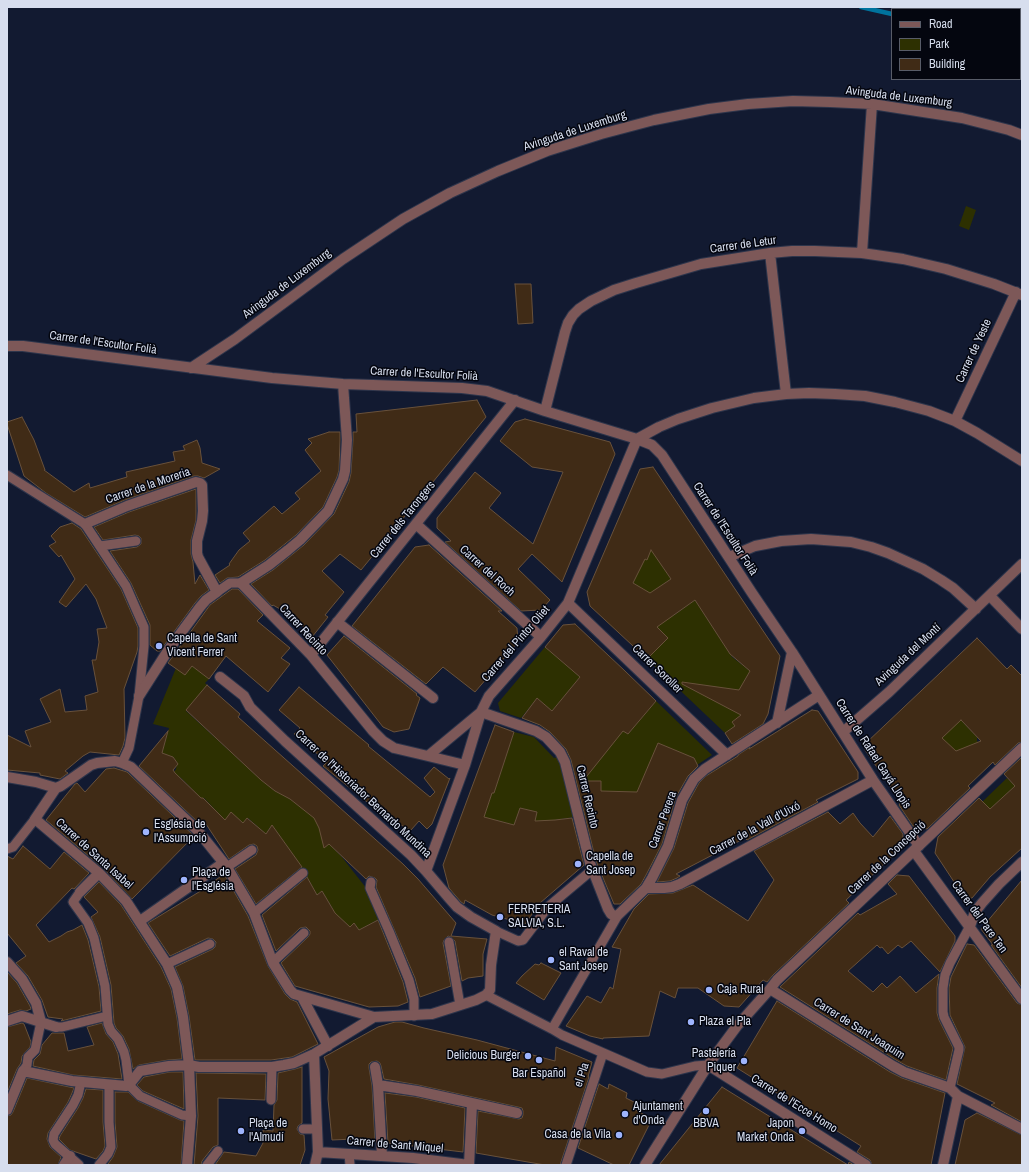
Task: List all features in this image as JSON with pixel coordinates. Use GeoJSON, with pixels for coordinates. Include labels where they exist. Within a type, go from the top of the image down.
{"type":"FeatureCollection","features":[{"type":"Feature","properties":{"kind":"street","name":"Avinguda de Luxemburg"},"geometry":{"type":"LineString","coordinates":[[191,368],[235,340],[343,258],[403,219],[450,193],[498,171],[547,151],[601,134],[654,120],[709,110],[748,104],[794,101],[872,104],[962,118],[1009,130],[1022,135]]}},
{"type":"Feature","properties":{"kind":"street"},"geometry":{"type":"LineString","coordinates":[[862,253],[872,104]]}},
{"type":"Feature","properties":{"kind":"street","name":"Carrer de Letur"},"geometry":{"type":"LineString","coordinates":[[545,411],[567,327],[573,315],[585,305],[614,290],[701,264],[770,253],[815,251],[862,253],[903,259],[940,268],[1019,293]]}},
{"type":"Feature","properties":{"kind":"street"},"geometry":{"type":"LineString","coordinates":[[770,253],[786,394]]}},
{"type":"Feature","properties":{"kind":"street","name":"Carrer de Yeste"},"geometry":{"type":"LineString","coordinates":[[955,421],[1019,293]]}},
{"type":"Feature","properties":{"kind":"street","name":"Carrer de l'Escultor Folià"},"geometry":{"type":"LineString","coordinates":[[7,346],[23,346],[272,378],[343,384],[476,389],[487,391],[652,445],[662,455],[819,695]]}},
{"type":"Feature","properties":{"kind":"street"},"geometry":{"type":"LineString","coordinates":[[139,696],[169,649],[206,600],[230,583],[241,583],[269,565],[300,540],[328,511],[345,471],[347,440],[343,384]]}},
{"type":"Feature","properties":{"kind":"street"},"geometry":{"type":"LineString","coordinates":[[637,439],[669,422],[712,408],[754,398],[809,393],[865,396],[929,411],[955,421],[978,432],[1022,461]]}},
{"type":"Feature","properties":{"kind":"street","name":"Carrer dels Tarongers"},"geometry":{"type":"LineString","coordinates":[[311,655],[515,400]]}},
{"type":"Feature","properties":{"kind":"street","name":"Carrer del Pintor Oliet"},"geometry":{"type":"LineString","coordinates":[[426,871],[465,765],[481,712],[489,696],[541,637],[568,603],[637,439]]}},
{"type":"Feature","properties":{"kind":"street"},"geometry":{"type":"LineString","coordinates":[[7,475],[85,524],[126,586],[144,627],[144,646],[139,696],[130,743],[122,763]]}},
{"type":"Feature","properties":{"kind":"street","name":"Carrer de la Moreria"},"geometry":{"type":"LineString","coordinates":[[85,524],[127,506],[196,482],[200,483],[202,490],[203,511],[197,541],[197,553],[218,592]]}},
{"type":"Feature","properties":{"kind":"street","name":"Carrer del Roch"},"geometry":{"type":"LineString","coordinates":[[416,524],[541,637]]}},
{"type":"Feature","properties":{"kind":"street"},"geometry":{"type":"LineString","coordinates":[[729,557],[755,546],[781,541],[810,539],[851,542],[888,552],[923,569],[953,588],[976,609]]}},
{"type":"Feature","properties":{"kind":"street"},"geometry":{"type":"LineString","coordinates":[[100,546],[136,541]]}},
{"type":"Feature","properties":{"kind":"street","name":"Avinguda del Montí"},"geometry":{"type":"LineString","coordinates":[[844,732],[889,692],[1022,564]]}},
{"type":"Feature","properties":{"kind":"street","name":"Carrer Recinto"},"geometry":{"type":"LineString","coordinates":[[241,583],[311,655],[372,731],[383,742],[394,748],[465,765]]}},
{"type":"Feature","properties":{"kind":"street"},"geometry":{"type":"LineString","coordinates":[[990,596],[1022,629]]}},
{"type":"Feature","properties":{"kind":"street","name":"Carrer Soroller"},"geometry":{"type":"LineString","coordinates":[[568,603],[727,754]]}},
{"type":"Feature","properties":{"kind":"street"},"geometry":{"type":"LineString","coordinates":[[337,622],[433,698]]}},
{"type":"Feature","properties":{"kind":"street"},"geometry":{"type":"LineString","coordinates":[[777,723],[792,652]]}},
{"type":"Feature","properties":{"kind":"street","name":"Carrer de l'Historiador Bernardo Mundina"},"geometry":{"type":"LineString","coordinates":[[220,677],[244,696],[250,707],[411,855],[462,911],[493,929]]}},
{"type":"Feature","properties":{"kind":"street","name":"Carrer Perera"},"geometry":{"type":"LineString","coordinates":[[620,913],[646,888],[668,846],[679,808],[689,786],[694,779],[705,769],[727,754],[819,695]]}},
{"type":"Feature","properties":{"kind":"street","name":"Carrer de Rafael Gayá Llopis"},"geometry":{"type":"LineString","coordinates":[[819,695],[917,848]]}},
{"type":"Feature","properties":{"kind":"street"},"geometry":{"type":"LineString","coordinates":[[428,756],[481,712]]}},
{"type":"Feature","properties":{"kind":"street","name":"Carrer Recinto"},"geometry":{"type":"LineString","coordinates":[[481,712],[536,731],[546,737],[560,752],[566,762],[591,866]]}},
{"type":"Feature","properties":{"kind":"street","name":"Carrer de la Concepció"},"geometry":{"type":"LineString","coordinates":[[770,989],[783,974],[1022,748]]}},
{"type":"Feature","properties":{"kind":"street"},"geometry":{"type":"LineString","coordinates":[[7,849],[13,847],[59,787],[91,765],[115,761],[131,767],[198,831],[225,865],[254,913],[273,962],[290,990],[294,994],[302,997],[374,1017],[432,1014],[476,1000],[486,995],[490,990],[493,929],[518,941],[523,940],[548,907],[591,866],[611,914],[614,916],[620,913]]}},
{"type":"Feature","properties":{"kind":"street"},"geometry":{"type":"LineString","coordinates":[[7,777],[59,787]]}},
{"type":"Feature","properties":{"kind":"street","name":"Carrer de la Vall d'Uixó"},"geometry":{"type":"LineString","coordinates":[[646,888],[664,888],[680,884],[873,780]]}},
{"type":"Feature","properties":{"kind":"street","name":"Carrer de Santa Isabel"},"geometry":{"type":"LineString","coordinates":[[35,819],[99,873],[123,897],[140,921],[172,974],[183,1017],[189,1065],[190,1116],[187,1165]]}},
{"type":"Feature","properties":{"kind":"street","name":"Carrer del Pare Ten"},"geometry":{"type":"LineString","coordinates":[[917,848],[1022,999]]}},
{"type":"Feature","properties":{"kind":"street"},"geometry":{"type":"LineString","coordinates":[[140,921],[225,865],[252,850]]}},
{"type":"Feature","properties":{"kind":"street"},"geometry":{"type":"LineString","coordinates":[[943,1165],[959,1050],[959,1047],[944,1018],[943,988],[945,975],[970,926],[975,912],[999,884],[1022,862]]}},
{"type":"Feature","properties":{"kind":"street"},"geometry":{"type":"LineString","coordinates":[[99,873],[80,892],[73,902],[88,923],[94,938],[105,983],[107,996],[107,1016],[110,1028],[118,1039],[124,1052],[129,1085],[140,1096],[182,1115],[190,1116]]}},
{"type":"Feature","properties":{"kind":"street"},"geometry":{"type":"LineString","coordinates":[[254,913],[303,873]]}},
{"type":"Feature","properties":{"kind":"street"},"geometry":{"type":"LineString","coordinates":[[371,882],[370,888],[390,931],[409,980],[414,999],[414,1016]]}},
{"type":"Feature","properties":{"kind":"street"},"geometry":{"type":"LineString","coordinates":[[552,1030],[620,913]]}},
{"type":"Feature","properties":{"kind":"street"},"geometry":{"type":"LineString","coordinates":[[273,962],[304,932]]}},
{"type":"Feature","properties":{"kind":"street"},"geometry":{"type":"LineString","coordinates":[[449,942],[460,1005]]}},
{"type":"Feature","properties":{"kind":"street"},"geometry":{"type":"LineString","coordinates":[[167,964],[210,944]]}},
{"type":"Feature","properties":{"kind":"street"},"geometry":{"type":"LineString","coordinates":[[7,962],[22,979],[36,1003],[41,1022],[35,1050],[28,1057],[27,1065],[23,1071],[7,1110]]}},
{"type":"Feature","properties":{"kind":"street"},"geometry":{"type":"LineString","coordinates":[[645,1165],[708,1066],[737,1026],[770,989]]}},
{"type":"Feature","properties":{"kind":"street","name":"Carrer de Sant Joaquim"},"geometry":{"type":"LineString","coordinates":[[770,989],[893,1066],[904,1072],[954,1092],[1022,1128]]}},
{"type":"Feature","properties":{"kind":"street"},"geometry":{"type":"LineString","coordinates":[[486,995],[562,1035],[603,1053]]}},
{"type":"Feature","properties":{"kind":"street"},"geometry":{"type":"LineString","coordinates":[[302,997],[328,1046]]}},
{"type":"Feature","properties":{"kind":"street"},"geometry":{"type":"LineString","coordinates":[[7,1021],[22,1016],[56,1027],[62,1027],[107,1016]]}},
{"type":"Feature","properties":{"kind":"street"},"geometry":{"type":"LineString","coordinates":[[23,1071],[81,1082],[126,1086],[129,1085],[140,1071],[174,1065],[189,1065],[198,1067],[272,1067],[302,1060],[328,1046],[374,1017]]}},
{"type":"Feature","properties":{"kind":"street","name":"el Pla"},"geometry":{"type":"LineString","coordinates":[[566,1165],[603,1053],[639,1069],[656,1074],[668,1073],[695,1066],[708,1066]]}},
{"type":"Feature","properties":{"kind":"street"},"geometry":{"type":"LineString","coordinates":[[314,1054],[318,1152],[315,1165]]}},
{"type":"Feature","properties":{"kind":"street","name":"Carrer de l'Ecce Homo"},"geometry":{"type":"LineString","coordinates":[[708,1066],[866,1165]]}},
{"type":"Feature","properties":{"kind":"street"},"geometry":{"type":"LineString","coordinates":[[271,1100],[272,1067]]}},
{"type":"Feature","properties":{"kind":"street"},"geometry":{"type":"LineString","coordinates":[[374,1067],[378,1085],[382,1156]]}},
{"type":"Feature","properties":{"kind":"street"},"geometry":{"type":"LineString","coordinates":[[79,1165],[67,1161],[55,1144],[53,1137],[73,1105],[78,1095],[81,1082]]}},
{"type":"Feature","properties":{"kind":"street"},"geometry":{"type":"LineString","coordinates":[[99,1165],[108,1154],[111,1147],[108,1122],[109,1085]]}},
{"type":"Feature","properties":{"kind":"street"},"geometry":{"type":"LineString","coordinates":[[378,1085],[416,1091],[517,1113]]}},
{"type":"Feature","properties":{"kind":"street"},"geometry":{"type":"LineString","coordinates":[[469,1165],[472,1104]]}},
{"type":"Feature","properties":{"kind":"street"},"geometry":{"type":"LineString","coordinates":[[303,1129],[317,1129]]}},
{"type":"Feature","properties":{"kind":"street","name":"Carrer de Sant Miquel"},"geometry":{"type":"LineString","coordinates":[[318,1152],[382,1156],[413,1162],[469,1165]]}},
{"type":"Feature","properties":{"kind":"street"},"geometry":{"type":"LineString","coordinates":[[349,1154],[350,1165]]}},
{"type":"Feature","properties":{"kind":"green space"},"geometry":{"type":"Polygon","coordinates":[[[966,206],[976,210],[969,230],[959,226],[966,206]]]}},
{"type":"Feature","properties":{"kind":"green space"},"geometry":{"type":"Polygon","coordinates":[[[654,528],[662,566],[671,579],[662,585],[673,616],[695,600],[732,657],[750,671],[757,658],[778,666],[775,683],[749,673],[744,681],[752,693],[702,685],[699,692],[741,715],[733,722],[735,726],[725,733],[647,659],[668,638],[656,626],[650,603],[620,634],[605,620],[638,587],[633,583],[654,528]]]}},
{"type":"Feature","properties":{"kind":"green space"},"geometry":{"type":"Polygon","coordinates":[[[545,647],[580,677],[552,711],[537,698],[521,718],[500,711],[498,703],[545,647]]]}},
{"type":"Feature","properties":{"kind":"green space"},"geometry":{"type":"Polygon","coordinates":[[[192,666],[209,679],[205,683],[207,685],[186,711],[261,780],[315,818],[329,844],[341,856],[367,889],[379,919],[359,930],[355,924],[350,927],[339,917],[331,915],[305,933],[303,931],[333,909],[322,891],[317,895],[303,869],[275,829],[270,827],[266,834],[248,818],[243,823],[231,813],[227,822],[204,798],[201,798],[181,778],[173,773],[176,769],[177,762],[173,757],[162,753],[169,728],[153,724],[176,668],[192,666]]]}},
{"type":"Feature","properties":{"kind":"green space"},"geometry":{"type":"Polygon","coordinates":[[[656,701],[712,755],[697,765],[694,758],[658,744],[628,835],[662,847],[652,866],[585,790],[578,790],[576,780],[590,772],[622,730],[628,734],[656,701]]]}},
{"type":"Feature","properties":{"kind":"green space"},"geometry":{"type":"Polygon","coordinates":[[[951,710],[977,737],[978,742],[967,753],[934,746],[942,738],[933,728],[951,710]]]}},
{"type":"Feature","properties":{"kind":"green space"},"geometry":{"type":"Polygon","coordinates":[[[514,732],[534,737],[554,758],[557,757],[559,759],[574,817],[555,820],[526,855],[537,812],[520,808],[514,825],[496,820],[490,843],[482,822],[492,793],[494,793],[514,732]]]}},
{"type":"Feature","properties":{"kind":"green space"},"geometry":{"type":"Polygon","coordinates":[[[1007,778],[1015,786],[990,809],[982,802],[1007,778]]]}},
{"type":"Feature","properties":{"kind":"building"},"geometry":{"type":"Polygon","coordinates":[[[515,284],[531,284],[533,323],[518,324],[515,284]]]}},
{"type":"Feature","properties":{"kind":"building"},"geometry":{"type":"Polygon","coordinates":[[[477,400],[486,417],[361,570],[340,554],[322,571],[344,592],[325,615],[328,617],[312,637],[295,619],[273,605],[272,606],[251,584],[273,570],[304,545],[334,514],[349,482],[351,473],[353,432],[357,432],[356,414],[477,400]]]}},
{"type":"Feature","properties":{"kind":"building"},"geometry":{"type":"Polygon","coordinates":[[[22,417],[34,440],[44,470],[74,492],[89,483],[90,488],[127,477],[126,472],[175,461],[173,452],[185,450],[183,446],[197,440],[200,448],[202,463],[220,469],[204,478],[194,476],[125,500],[85,517],[46,493],[24,476],[7,424],[7,422],[22,417]]]}},
{"type":"Feature","properties":{"kind":"building"},"geometry":{"type":"Polygon","coordinates":[[[525,419],[610,442],[615,454],[562,582],[532,554],[518,569],[550,600],[541,610],[521,611],[445,542],[451,541],[437,528],[437,518],[475,472],[501,493],[489,508],[533,544],[563,472],[532,467],[500,441],[515,422],[525,419]]]}},
{"type":"Feature","properties":{"kind":"building"},"geometry":{"type":"Polygon","coordinates":[[[329,432],[340,432],[339,470],[323,507],[296,535],[265,560],[238,577],[227,578],[220,583],[215,575],[230,565],[229,564],[239,550],[250,541],[243,533],[274,506],[282,514],[300,499],[295,493],[321,471],[305,450],[312,443],[308,439],[329,432]]]}},
{"type":"Feature","properties":{"kind":"building"},"geometry":{"type":"Polygon","coordinates":[[[653,467],[780,656],[768,714],[763,724],[732,744],[725,733],[735,726],[732,722],[741,715],[682,684],[682,682],[739,690],[750,671],[730,654],[695,600],[657,627],[668,638],[647,659],[590,606],[587,592],[640,469],[653,467]],[[651,550],[647,560],[645,559],[633,583],[650,593],[671,579],[651,550]]]}},
{"type":"Feature","properties":{"kind":"building"},"geometry":{"type":"Polygon","coordinates":[[[196,489],[196,520],[191,540],[191,554],[195,584],[200,575],[209,590],[195,603],[160,651],[157,651],[150,645],[150,625],[131,583],[110,551],[137,547],[141,544],[141,538],[135,535],[103,540],[94,527],[129,512],[196,489]]]}},
{"type":"Feature","properties":{"kind":"building"},"geometry":{"type":"Polygon","coordinates":[[[72,523],[81,529],[121,589],[138,628],[138,646],[124,689],[125,738],[119,755],[90,752],[65,771],[68,773],[60,779],[40,775],[40,773],[7,770],[7,735],[31,747],[25,731],[51,722],[40,699],[60,689],[65,712],[87,710],[85,696],[98,692],[92,660],[96,660],[99,642],[97,629],[107,628],[96,599],[86,584],[66,607],[59,602],[75,579],[61,555],[59,557],[49,546],[56,542],[51,536],[60,527],[72,523]]]}},
{"type":"Feature","properties":{"kind":"building"},"geometry":{"type":"Polygon","coordinates":[[[429,545],[502,611],[498,611],[517,628],[518,642],[475,692],[443,667],[426,684],[352,626],[415,547],[429,545]]]}},
{"type":"Feature","properties":{"kind":"building"},"geometry":{"type":"Polygon","coordinates":[[[232,589],[238,589],[263,615],[257,621],[290,648],[281,658],[290,664],[268,692],[226,656],[209,679],[192,666],[185,675],[168,663],[210,605],[232,589]]]}},
{"type":"Feature","properties":{"kind":"building"},"geometry":{"type":"Polygon","coordinates":[[[575,624],[656,701],[628,734],[623,731],[583,781],[601,781],[601,791],[637,792],[658,743],[694,758],[698,766],[688,776],[676,797],[662,844],[641,884],[620,904],[614,904],[596,861],[571,760],[566,749],[550,732],[540,725],[522,718],[537,698],[552,711],[580,677],[545,647],[563,625],[575,624]]]}},
{"type":"Feature","properties":{"kind":"building"},"geometry":{"type":"Polygon","coordinates":[[[344,636],[417,694],[416,695],[420,698],[409,729],[394,732],[383,727],[327,655],[344,636]]]}},
{"type":"Feature","properties":{"kind":"building"},"geometry":{"type":"Polygon","coordinates":[[[977,638],[1007,669],[1011,665],[1022,676],[1022,742],[1018,743],[995,765],[993,762],[968,786],[970,788],[927,829],[913,826],[899,805],[901,802],[865,750],[866,743],[977,638]],[[961,720],[942,738],[956,751],[981,741],[961,720]]]}},
{"type":"Feature","properties":{"kind":"building"},"geometry":{"type":"Polygon","coordinates":[[[207,685],[240,714],[238,717],[418,879],[456,923],[451,936],[487,939],[483,954],[483,976],[468,978],[462,981],[455,941],[448,936],[443,943],[451,986],[420,997],[415,978],[376,887],[377,880],[369,876],[366,879],[329,844],[324,848],[319,828],[314,818],[290,799],[275,791],[261,780],[186,710],[207,685]]]}},
{"type":"Feature","properties":{"kind":"building"},"geometry":{"type":"Polygon","coordinates":[[[299,687],[430,797],[435,792],[424,778],[434,767],[449,779],[450,778],[432,824],[427,829],[419,821],[411,830],[399,824],[390,817],[388,819],[323,766],[327,762],[294,734],[300,728],[279,710],[299,687]]]}},
{"type":"Feature","properties":{"kind":"building"},"geometry":{"type":"Polygon","coordinates":[[[812,710],[818,711],[858,772],[858,779],[816,800],[818,802],[747,840],[745,838],[676,874],[680,876],[677,878],[670,881],[657,882],[674,848],[688,803],[699,783],[706,776],[750,747],[749,749],[812,710]]]}},
{"type":"Feature","properties":{"kind":"building"},"geometry":{"type":"Polygon","coordinates":[[[495,725],[514,732],[494,793],[492,793],[484,817],[514,825],[520,808],[537,812],[535,821],[572,818],[584,865],[540,903],[525,924],[492,915],[465,900],[464,904],[461,902],[449,888],[443,865],[495,725]]]}},
{"type":"Feature","properties":{"kind":"building"},"geometry":{"type":"Polygon","coordinates":[[[168,731],[162,753],[173,757],[178,764],[173,770],[175,773],[225,820],[231,812],[243,823],[247,818],[266,834],[272,825],[302,867],[256,904],[235,869],[256,855],[258,850],[257,846],[254,844],[249,845],[229,859],[206,824],[203,827],[139,766],[168,731]]]}},
{"type":"Feature","properties":{"kind":"building"},"geometry":{"type":"Polygon","coordinates":[[[1022,757],[1022,848],[990,877],[972,898],[964,897],[935,853],[938,837],[979,798],[990,809],[1015,786],[1004,774],[1022,757]]]}},
{"type":"Feature","properties":{"kind":"building","name":"Església de l'Assumpció"},"geometry":{"type":"Polygon","coordinates":[[[114,768],[127,772],[194,836],[132,899],[103,868],[46,820],[75,784],[77,783],[85,792],[106,769],[114,768]]]}},
{"type":"Feature","properties":{"kind":"building"},"geometry":{"type":"Polygon","coordinates":[[[828,812],[840,824],[853,813],[873,837],[890,816],[903,834],[902,847],[846,900],[849,903],[767,982],[763,980],[739,1007],[724,1006],[698,988],[678,988],[675,998],[660,991],[649,1036],[603,1039],[590,1036],[566,1026],[587,996],[601,1003],[610,987],[613,989],[621,949],[612,947],[634,909],[649,894],[673,893],[693,885],[748,921],[774,880],[754,851],[828,812]]]}},
{"type":"Feature","properties":{"kind":"building"},"geometry":{"type":"Polygon","coordinates":[[[23,846],[50,869],[64,852],[89,873],[36,925],[49,942],[82,925],[88,940],[99,987],[101,1011],[61,1021],[63,1019],[48,1017],[42,1000],[28,976],[16,963],[26,956],[7,933],[7,856],[13,859],[23,846]]]}},
{"type":"Feature","properties":{"kind":"building"},"geometry":{"type":"Polygon","coordinates":[[[224,874],[248,916],[268,966],[285,994],[290,999],[297,1002],[318,1044],[292,1057],[271,1060],[195,1060],[183,986],[175,967],[213,949],[216,942],[213,939],[208,938],[170,956],[148,923],[199,892],[224,874]]]}},
{"type":"Feature","properties":{"kind":"building"},"geometry":{"type":"Polygon","coordinates":[[[897,875],[909,876],[955,936],[955,941],[940,972],[911,941],[902,948],[898,945],[888,954],[882,947],[880,948],[877,945],[848,971],[873,992],[882,983],[887,988],[900,976],[916,993],[939,974],[937,988],[937,1013],[953,1048],[946,1080],[907,1066],[896,1060],[780,987],[858,913],[860,915],[897,894],[888,884],[897,875]]]}},
{"type":"Feature","properties":{"kind":"building"},"geometry":{"type":"Polygon","coordinates":[[[307,877],[317,895],[322,891],[335,913],[350,927],[354,923],[359,930],[378,920],[403,982],[408,1002],[398,1006],[369,1007],[295,986],[281,963],[308,937],[310,931],[306,927],[300,928],[276,951],[262,915],[307,877]]]}},
{"type":"Feature","properties":{"kind":"building"},"geometry":{"type":"Polygon","coordinates":[[[1022,880],[1022,988],[981,929],[1022,880]]]}},
{"type":"Feature","properties":{"kind":"building"},"geometry":{"type":"Polygon","coordinates":[[[99,882],[121,905],[161,967],[171,989],[177,1018],[182,1059],[139,1065],[133,1069],[129,1049],[123,1036],[116,1028],[114,1023],[111,985],[100,937],[91,917],[98,912],[84,897],[99,882]]]}},
{"type":"Feature","properties":{"kind":"building"},"geometry":{"type":"Polygon","coordinates":[[[967,944],[974,945],[1017,1003],[1022,1005],[1022,1122],[991,1105],[995,1103],[957,1084],[965,1047],[950,1015],[949,988],[951,977],[967,944]]]}},
{"type":"Feature","properties":{"kind":"building"},"geometry":{"type":"Polygon","coordinates":[[[541,963],[561,973],[544,1000],[516,983],[535,964],[539,965],[541,963]]]}},
{"type":"Feature","properties":{"kind":"building"},"geometry":{"type":"Polygon","coordinates":[[[7,972],[17,983],[31,1009],[26,1011],[20,1010],[7,1014],[7,972]]]}},
{"type":"Feature","properties":{"kind":"building"},"geometry":{"type":"Polygon","coordinates":[[[777,1001],[890,1072],[902,1078],[945,1093],[931,1165],[872,1165],[870,1160],[857,1152],[861,1146],[737,1068],[777,1001]]]}},
{"type":"Feature","properties":{"kind":"building"},"geometry":{"type":"Polygon","coordinates":[[[395,1022],[402,1022],[477,1040],[555,1061],[556,1047],[592,1062],[589,1077],[560,1165],[545,1165],[476,1153],[478,1111],[519,1119],[522,1118],[523,1115],[522,1108],[384,1079],[380,1063],[377,1061],[369,1064],[372,1086],[375,1142],[354,1139],[332,1140],[328,1099],[329,1071],[324,1057],[378,1027],[395,1022]]]}},
{"type":"Feature","properties":{"kind":"building"},"geometry":{"type":"Polygon","coordinates":[[[22,1023],[24,1024],[31,1042],[30,1047],[22,1056],[21,1063],[7,1093],[7,1027],[22,1023]]]}},
{"type":"Feature","properties":{"kind":"building"},"geometry":{"type":"Polygon","coordinates":[[[102,1023],[106,1034],[113,1042],[118,1054],[122,1079],[73,1075],[33,1066],[34,1060],[40,1054],[42,1045],[52,1033],[64,1033],[68,1051],[94,1045],[87,1027],[102,1023]]]}},
{"type":"Feature","properties":{"kind":"building"},"geometry":{"type":"Polygon","coordinates":[[[302,1067],[302,1123],[297,1129],[300,1134],[304,1135],[305,1150],[300,1165],[215,1165],[224,1152],[256,1156],[263,1143],[263,1130],[273,1131],[274,1105],[277,1100],[278,1073],[302,1067]]]}},
{"type":"Feature","properties":{"kind":"building"},"geometry":{"type":"Polygon","coordinates":[[[170,1072],[183,1072],[184,1109],[143,1091],[137,1085],[144,1077],[170,1072]]]}},
{"type":"Feature","properties":{"kind":"building"},"geometry":{"type":"Polygon","coordinates":[[[196,1073],[266,1074],[265,1100],[218,1098],[218,1145],[213,1147],[202,1161],[201,1165],[194,1165],[198,1116],[196,1073]]]}},
{"type":"Feature","properties":{"kind":"building"},"geometry":{"type":"Polygon","coordinates":[[[27,1078],[74,1088],[68,1102],[48,1133],[47,1139],[50,1147],[61,1157],[58,1165],[7,1165],[7,1116],[11,1115],[13,1112],[27,1078]]]}},
{"type":"Feature","properties":{"kind":"building","name":"Casa de la Vila"},"geometry":{"type":"Polygon","coordinates":[[[599,1084],[608,1089],[609,1084],[627,1093],[626,1098],[636,1103],[634,1109],[652,1119],[629,1165],[614,1165],[578,1148],[599,1084]]]}},
{"type":"Feature","properties":{"kind":"building"},"geometry":{"type":"Polygon","coordinates":[[[722,1087],[848,1165],[659,1165],[722,1087]]]}},
{"type":"Feature","properties":{"kind":"building"},"geometry":{"type":"Polygon","coordinates":[[[86,1089],[103,1090],[105,1146],[103,1151],[96,1159],[70,1150],[59,1139],[78,1108],[86,1089]]]}},
{"type":"Feature","properties":{"kind":"building"},"geometry":{"type":"Polygon","coordinates":[[[115,1092],[128,1092],[138,1101],[184,1121],[181,1165],[108,1164],[117,1147],[115,1092]]]}},
{"type":"Feature","properties":{"kind":"building"},"geometry":{"type":"Polygon","coordinates":[[[385,1093],[416,1097],[465,1108],[463,1152],[388,1143],[385,1093]]]}},
{"type":"Feature","properties":{"kind":"building"},"geometry":{"type":"Polygon","coordinates":[[[977,1113],[1022,1135],[1022,1165],[955,1165],[965,1120],[977,1113]]]}},
{"type":"Feature","properties":{"kind":"waterway"},"geometry":{"type":"LineString","coordinates":[[861,7],[891,14]]}},
{"type":"Feature","properties":{"kind":"place","name":"Capella de Sant Vicent Ferrer"},"geometry":{"type":"Point","coordinates":[159,646]}},
{"type":"Feature","properties":{"kind":"place","name":"Església de l'Assumpció"},"geometry":{"type":"Point","coordinates":[146,832]}},
{"type":"Feature","properties":{"kind":"place","name":"Capella de Sant Josep"},"geometry":{"type":"Point","coordinates":[578,864]}},
{"type":"Feature","properties":{"kind":"place","name":"Plaça de l'Església"},"geometry":{"type":"Point","coordinates":[184,880]}},
{"type":"Feature","properties":{"kind":"place","name":"FERRETERIA SALVIA, S.L."},"geometry":{"type":"Point","coordinates":[500,917]}},
{"type":"Feature","properties":{"kind":"place","name":"el Raval de Sant Josep"},"geometry":{"type":"Point","coordinates":[551,960]}},
{"type":"Feature","properties":{"kind":"place","name":"Caja Rural"},"geometry":{"type":"Point","coordinates":[709,990]}},
{"type":"Feature","properties":{"kind":"place","name":"Plaza el Pla"},"geometry":{"type":"Point","coordinates":[691,1022]}},
{"type":"Feature","properties":{"kind":"place","name":"Delicious Burger"},"geometry":{"type":"Point","coordinates":[528,1056]}},
{"type":"Feature","properties":{"kind":"place","name":"Bar Español"},"geometry":{"type":"Point","coordinates":[539,1060]}},
{"type":"Feature","properties":{"kind":"place","name":"Pastelería Piquer"},"geometry":{"type":"Point","coordinates":[744,1061]}},
{"type":"Feature","properties":{"kind":"place","name":"BBVA"},"geometry":{"type":"Point","coordinates":[706,1111]}},
{"type":"Feature","properties":{"kind":"place","name":"Ajuntament d'Onda"},"geometry":{"type":"Point","coordinates":[625,1114]}},
{"type":"Feature","properties":{"kind":"place","name":"Plaça de l'Almudí"},"geometry":{"type":"Point","coordinates":[241,1131]}},
{"type":"Feature","properties":{"kind":"place","name":"Japon Market Onda"},"geometry":{"type":"Point","coordinates":[802,1131]}},
{"type":"Feature","properties":{"kind":"place","name":"Casa de la Vila"},"geometry":{"type":"Point","coordinates":[619,1135]}}]}
